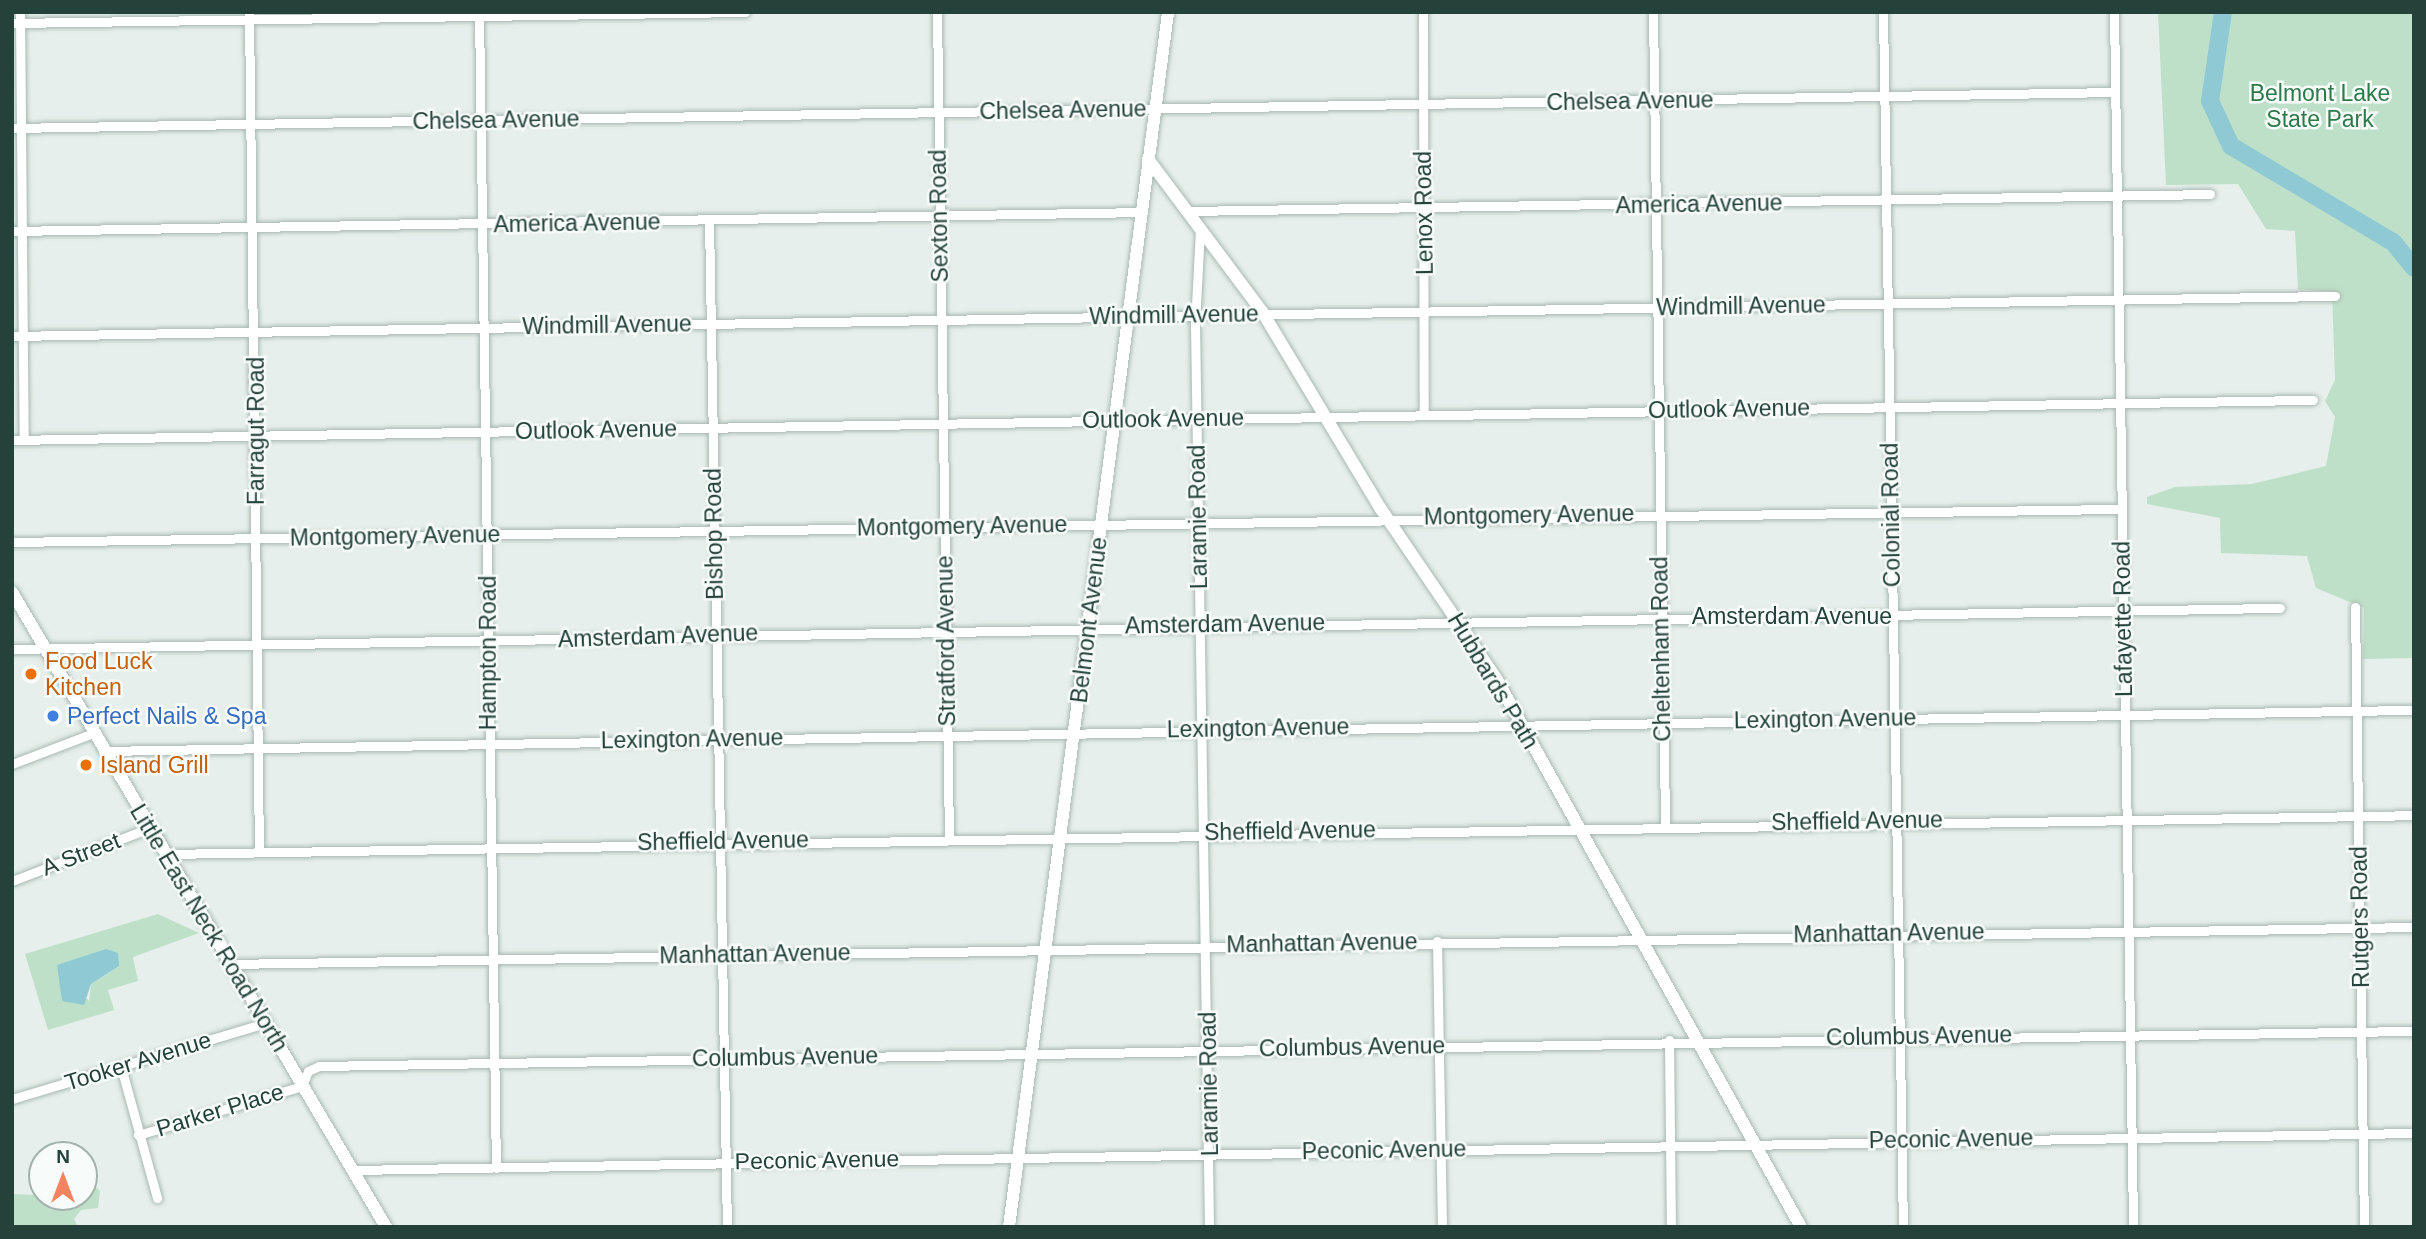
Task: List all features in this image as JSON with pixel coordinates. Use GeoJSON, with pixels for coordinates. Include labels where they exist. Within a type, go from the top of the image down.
{"type":"FeatureCollection","features":[{"type":"Feature","properties":{"kind":"main road","name":"Belmont Avenue"},"geometry":{"type":"LineString","coordinates":[[1009,1227],[1168,12]]}},
{"type":"Feature","properties":{"kind":"main road","name":"Hubbards Path"},"geometry":{"type":"LineString","coordinates":[[1148,159],[1263,313],[1387,518],[1457,621],[1521,723],[1801,1227]]}},
{"type":"Feature","properties":{"kind":"main road","name":"Little East Neck Road North"},"geometry":{"type":"LineString","coordinates":[[12,592],[103,751],[167,854],[386,1227]]}},
{"type":"Feature","properties":{"kind":"street"},"geometry":{"type":"LineString","coordinates":[[20,12],[16,23],[16,128],[24,440]]}},
{"type":"Feature","properties":{"kind":"street"},"geometry":{"type":"LineString","coordinates":[[16,23],[249,17],[745,12]]}},
{"type":"Feature","properties":{"kind":"street"},"geometry":{"type":"LineString","coordinates":[[937,12],[937,112]]}},
{"type":"Feature","properties":{"kind":"street","name":"Lenox Road"},"geometry":{"type":"LineString","coordinates":[[1423,12],[1424,413]]}},
{"type":"Feature","properties":{"kind":"street","name":"Cheltenham Road"},"geometry":{"type":"LineString","coordinates":[[1653,12],[1658,308],[1656,410],[1665,824]]}},
{"type":"Feature","properties":{"kind":"street","name":"Colonial Road"},"geometry":{"type":"LineString","coordinates":[[1883,12],[1903,1227]]}},
{"type":"Feature","properties":{"kind":"street","name":"Lafayette Road"},"geometry":{"type":"LineString","coordinates":[[2114,12],[2133,1227]]}},
{"type":"Feature","properties":{"kind":"street","name":"Hampton Road"},"geometry":{"type":"LineString","coordinates":[[479,14],[480,225],[488,432],[488,742],[496,1168]]}},
{"type":"Feature","properties":{"kind":"street","name":"Farragut Road"},"geometry":{"type":"LineString","coordinates":[[249,17],[255,332],[259,851]]}},
{"type":"Feature","properties":{"kind":"street","name":"Chelsea Avenue"},"geometry":{"type":"LineString","coordinates":[[16,128],[2114,92]]}},
{"type":"Feature","properties":{"kind":"street","name":"Sexton Road"},"geometry":{"type":"LineString","coordinates":[[937,112],[941,319]]}},
{"type":"Feature","properties":{"kind":"street","name":"America Avenue"},"geometry":{"type":"LineString","coordinates":[[1188,211],[2210,194]]}},
{"type":"Feature","properties":{"kind":"street","name":"America Avenue"},"geometry":{"type":"LineString","coordinates":[[17,231],[1141,212]]}},
{"type":"Feature","properties":{"kind":"street","name":"Bishop Road"},"geometry":{"type":"LineString","coordinates":[[709,219],[727,1227]]}},
{"type":"Feature","properties":{"kind":"street","name":"Laramie Road"},"geometry":{"type":"LineString","coordinates":[[1200,229],[1195,314],[1210,1049],[1209,1227]]}},
{"type":"Feature","properties":{"kind":"street","name":"Windmill Avenue"},"geometry":{"type":"LineString","coordinates":[[12,336],[2335,296]]}},
{"type":"Feature","properties":{"kind":"street","name":"Stratford Avenue"},"geometry":{"type":"LineString","coordinates":[[941,319],[949,836]]}},
{"type":"Feature","properties":{"kind":"street","name":"Outlook Avenue"},"geometry":{"type":"LineString","coordinates":[[12,440],[1424,413],[2313,400]]}},
{"type":"Feature","properties":{"kind":"street","name":"Montgomery Avenue"},"geometry":{"type":"LineString","coordinates":[[12,542],[488,536],[1658,512],[2121,509]]}},
{"type":"Feature","properties":{"kind":"street","name":"Rutgers Road"},"geometry":{"type":"LineString","coordinates":[[2354,607],[2364,1227]]}},
{"type":"Feature","properties":{"kind":"street","name":"Amsterdam Avenue"},"geometry":{"type":"LineString","coordinates":[[12,649],[44,644],[488,641],[715,633],[1088,626],[1892,616],[2280,608]]}},
{"type":"Feature","properties":{"kind":"street","name":"Lexington Avenue"},"geometry":{"type":"LineString","coordinates":[[103,751],[1662,720],[2125,716],[2414,710]]}},
{"type":"Feature","properties":{"kind":"street"},"geometry":{"type":"LineString","coordinates":[[12,764],[93,733]]}},
{"type":"Feature","properties":{"kind":"street","name":"Sheffield Avenue"},"geometry":{"type":"LineString","coordinates":[[167,854],[1576,825],[2414,815]]}},
{"type":"Feature","properties":{"kind":"street","name":"A Street"},"geometry":{"type":"LineString","coordinates":[[12,881],[149,828]]}},
{"type":"Feature","properties":{"kind":"street","name":"Manhattan Avenue"},"geometry":{"type":"LineString","coordinates":[[230,964],[2127,928],[2414,927]]}},
{"type":"Feature","properties":{"kind":"street"},"geometry":{"type":"LineString","coordinates":[[1437,941],[1442,1227]]}},
{"type":"Feature","properties":{"kind":"street","name":"Tooker Avenue"},"geometry":{"type":"LineString","coordinates":[[12,1099],[265,1023]]}},
{"type":"Feature","properties":{"kind":"street","name":"Columbus Avenue"},"geometry":{"type":"LineString","coordinates":[[302,1086],[308,1071],[319,1066],[1669,1040],[2414,1031]]}},
{"type":"Feature","properties":{"kind":"street"},"geometry":{"type":"LineString","coordinates":[[1669,1040],[1671,1227]]}},
{"type":"Feature","properties":{"kind":"street"},"geometry":{"type":"LineString","coordinates":[[121,1066],[157,1198]]}},
{"type":"Feature","properties":{"kind":"street","name":"Parker Place"},"geometry":{"type":"LineString","coordinates":[[138,1135],[302,1086]]}},
{"type":"Feature","properties":{"kind":"street","name":"Peconic Avenue"},"geometry":{"type":"LineString","coordinates":[[354,1170],[1901,1139],[2414,1133]]}},
{"type":"Feature","properties":{"kind":"green space","name":"Belmont Lake State Park"},"geometry":{"type":"Polygon","coordinates":[[[2158,12],[2414,12],[2414,658],[2363,659],[2364,608],[2316,588],[2307,556],[2221,553],[2220,518],[2147,504],[2147,497],[2175,487],[2252,484],[2326,466],[2335,417],[2325,401],[2335,380],[2332,292],[2298,289],[2295,231],[2266,229],[2238,184],[2166,185],[2158,12]]]}},
{"type":"Feature","properties":{"kind":"green space"},"geometry":{"type":"Polygon","coordinates":[[[158,914],[199,933],[133,957],[138,981],[108,990],[114,1010],[48,1030],[25,954],[158,914]],[[57,965],[89,1001],[91,984],[113,970],[57,965]]]}},
{"type":"Feature","properties":{"kind":"green space"},"geometry":{"type":"Polygon","coordinates":[[[12,1194],[28,1195],[28,1211],[80,1211],[74,1219],[78,1227],[12,1227],[12,1194]]]}},
{"type":"Feature","properties":{"kind":"water"},"geometry":{"type":"Polygon","coordinates":[[[106,949],[118,953],[119,966],[91,984],[84,1005],[62,1001],[57,965],[106,949]]]}},
{"type":"Feature","properties":{"kind":"waterway"},"geometry":{"type":"LineString","coordinates":[[2223,12],[2210,101],[2231,146],[2393,242],[2414,268]]}},
{"type":"Feature","properties":{"kind":"place","name":"Food Luck Kitchen"},"geometry":{"type":"Point","coordinates":[31,674]}},
{"type":"Feature","properties":{"kind":"place","name":"Perfect Nails & Spa"},"geometry":{"type":"Point","coordinates":[53,716]}},
{"type":"Feature","properties":{"kind":"place","name":"Island Grill"},"geometry":{"type":"Point","coordinates":[86,765]}}]}
